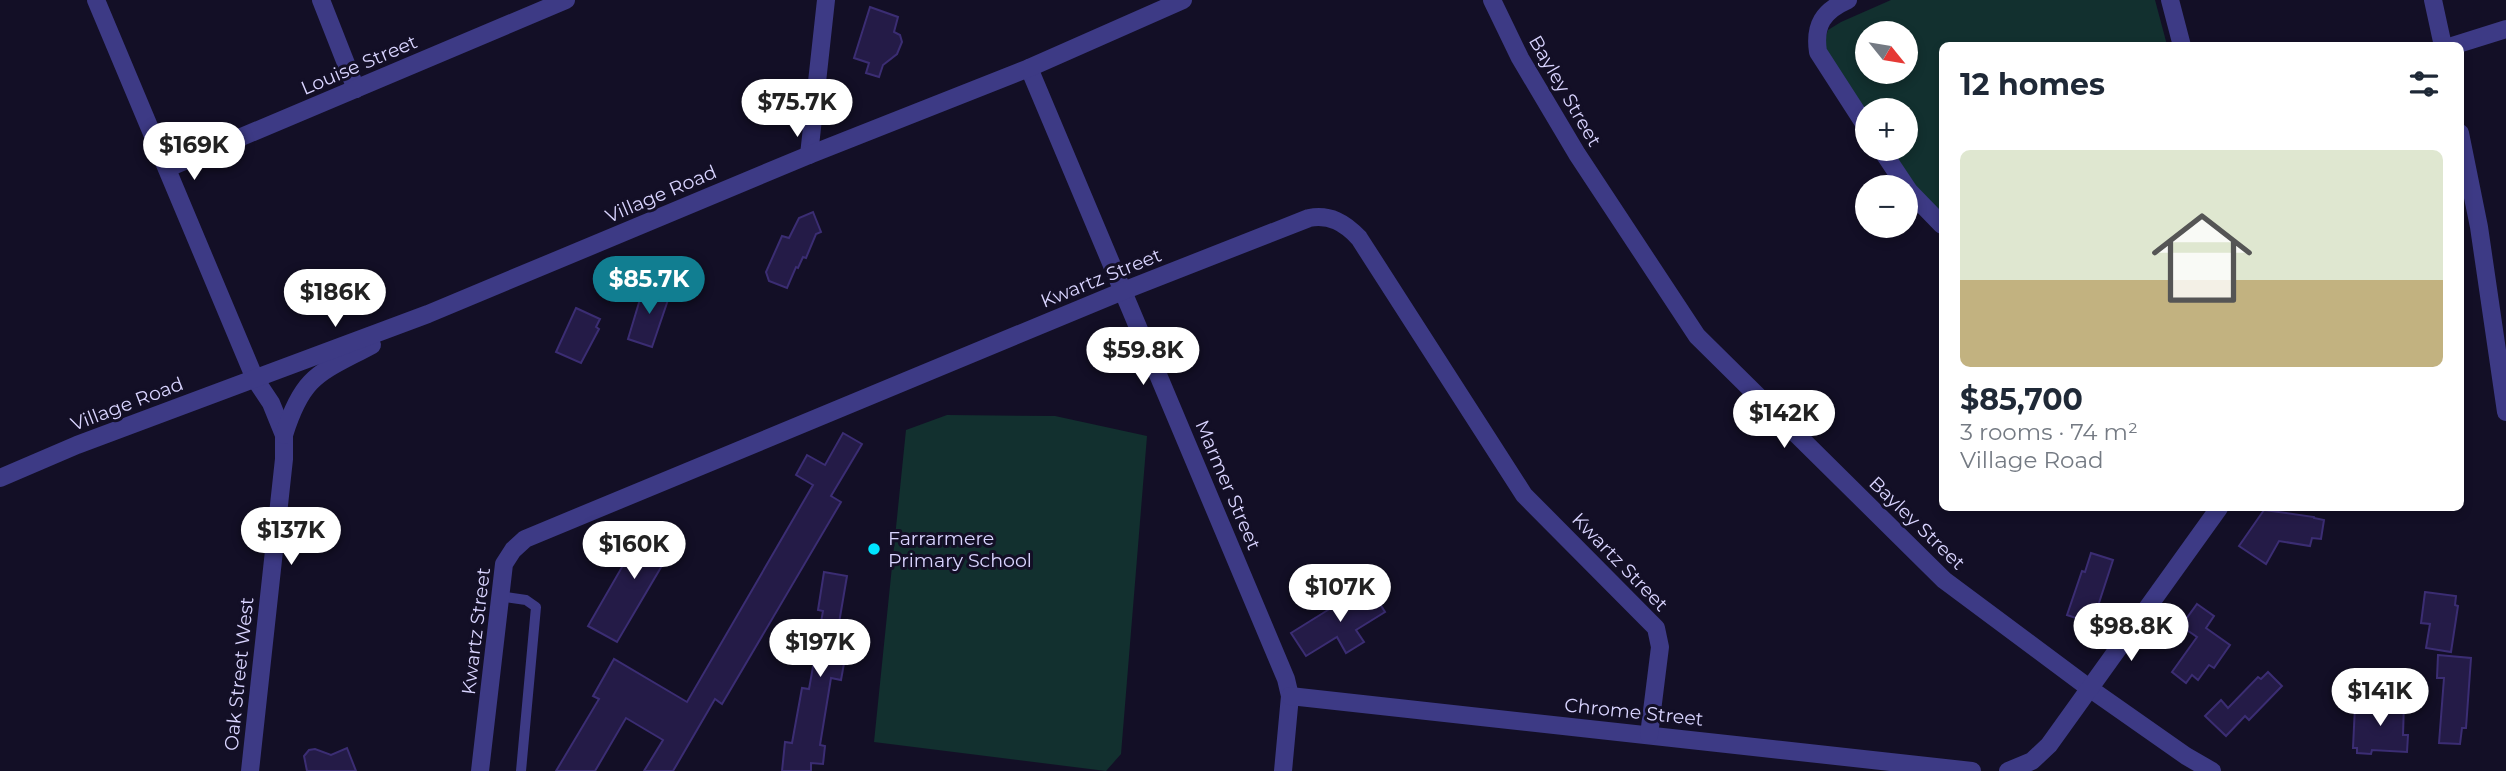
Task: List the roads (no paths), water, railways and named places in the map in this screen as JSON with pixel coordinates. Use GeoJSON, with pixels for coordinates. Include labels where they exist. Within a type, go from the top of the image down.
{"type":"FeatureCollection","features":[{"type":"Feature","properties":{"kind":"street","name":"Oak Street West"},"geometry":{"type":"LineString","coordinates":[[96,0],[255,379],[271,403],[284,435],[284,459],[250,771]]}},
{"type":"Feature","properties":{"kind":"street"},"geometry":{"type":"LineString","coordinates":[[321,0],[356,89]]}},
{"type":"Feature","properties":{"kind":"street","name":"Louise Street"},"geometry":{"type":"LineString","coordinates":[[168,169],[566,0]]}},
{"type":"Feature","properties":{"kind":"street"},"geometry":{"type":"LineString","coordinates":[[809,155],[827,0]]}},
{"type":"Feature","properties":{"kind":"street","name":"Village Road"},"geometry":{"type":"LineString","coordinates":[[0,478],[77,445],[428,314],[809,155],[1029,68],[1183,0]]}},
{"type":"Feature","properties":{"kind":"street","name":"Bayley Street"},"geometry":{"type":"LineString","coordinates":[[1492,0],[1520,58],[1577,155],[1697,336],[1944,580],[2089,688],[2186,756],[2212,771]]}},
{"type":"Feature","properties":{"kind":"street"},"geometry":{"type":"LineString","coordinates":[[1848,0],[1834,6],[1818,27],[1818,52],[1855,109]]}},
{"type":"Feature","properties":{"kind":"street"},"geometry":{"type":"LineString","coordinates":[[2170,0],[2181,42]]}},
{"type":"Feature","properties":{"kind":"street"},"geometry":{"type":"LineString","coordinates":[[2433,0],[2442,42]]}},
{"type":"Feature","properties":{"kind":"street"},"geometry":{"type":"LineString","coordinates":[[2464,42],[2506,29]]}},
{"type":"Feature","properties":{"kind":"street","name":"Marmer Street"},"geometry":{"type":"LineString","coordinates":[[1029,68],[1286,679],[1290,696],[1283,771]]}},
{"type":"Feature","properties":{"kind":"street"},"geometry":{"type":"LineString","coordinates":[[2464,153],[2479,227],[2506,412]]}},
{"type":"Feature","properties":{"kind":"street"},"geometry":{"type":"LineString","coordinates":[[1889,161],[1909,191],[1939,222]]}},
{"type":"Feature","properties":{"kind":"street","name":"Kwartz Street"},"geometry":{"type":"LineString","coordinates":[[480,771],[504,565],[519,545],[538,532],[1123,292],[1320,216],[1338,220],[1352,230],[1524,495],[1656,628],[1660,647],[1649,735]]}},
{"type":"Feature","properties":{"kind":"street","name":"Village Road"},"geometry":{"type":"LineString","coordinates":[[284,435],[294,404],[310,381],[428,314]]}},
{"type":"Feature","properties":{"kind":"street"},"geometry":{"type":"LineString","coordinates":[[2008,771],[2025,765],[2039,755],[2217,511]]}},
{"type":"Feature","properties":{"kind":"street","name":"Chrome Street"},"geometry":{"type":"LineString","coordinates":[[1290,696],[1972,771]]}},
{"type":"Feature","properties":{"kind":"lane"},"geometry":{"type":"LineString","coordinates":[[499,597],[526,600],[536,607],[521,771]]}},
{"type":"Feature","properties":{"kind":"place","name":"Farrarmere Primary School"},"geometry":{"type":"Point","coordinates":[874,549]}}]}
